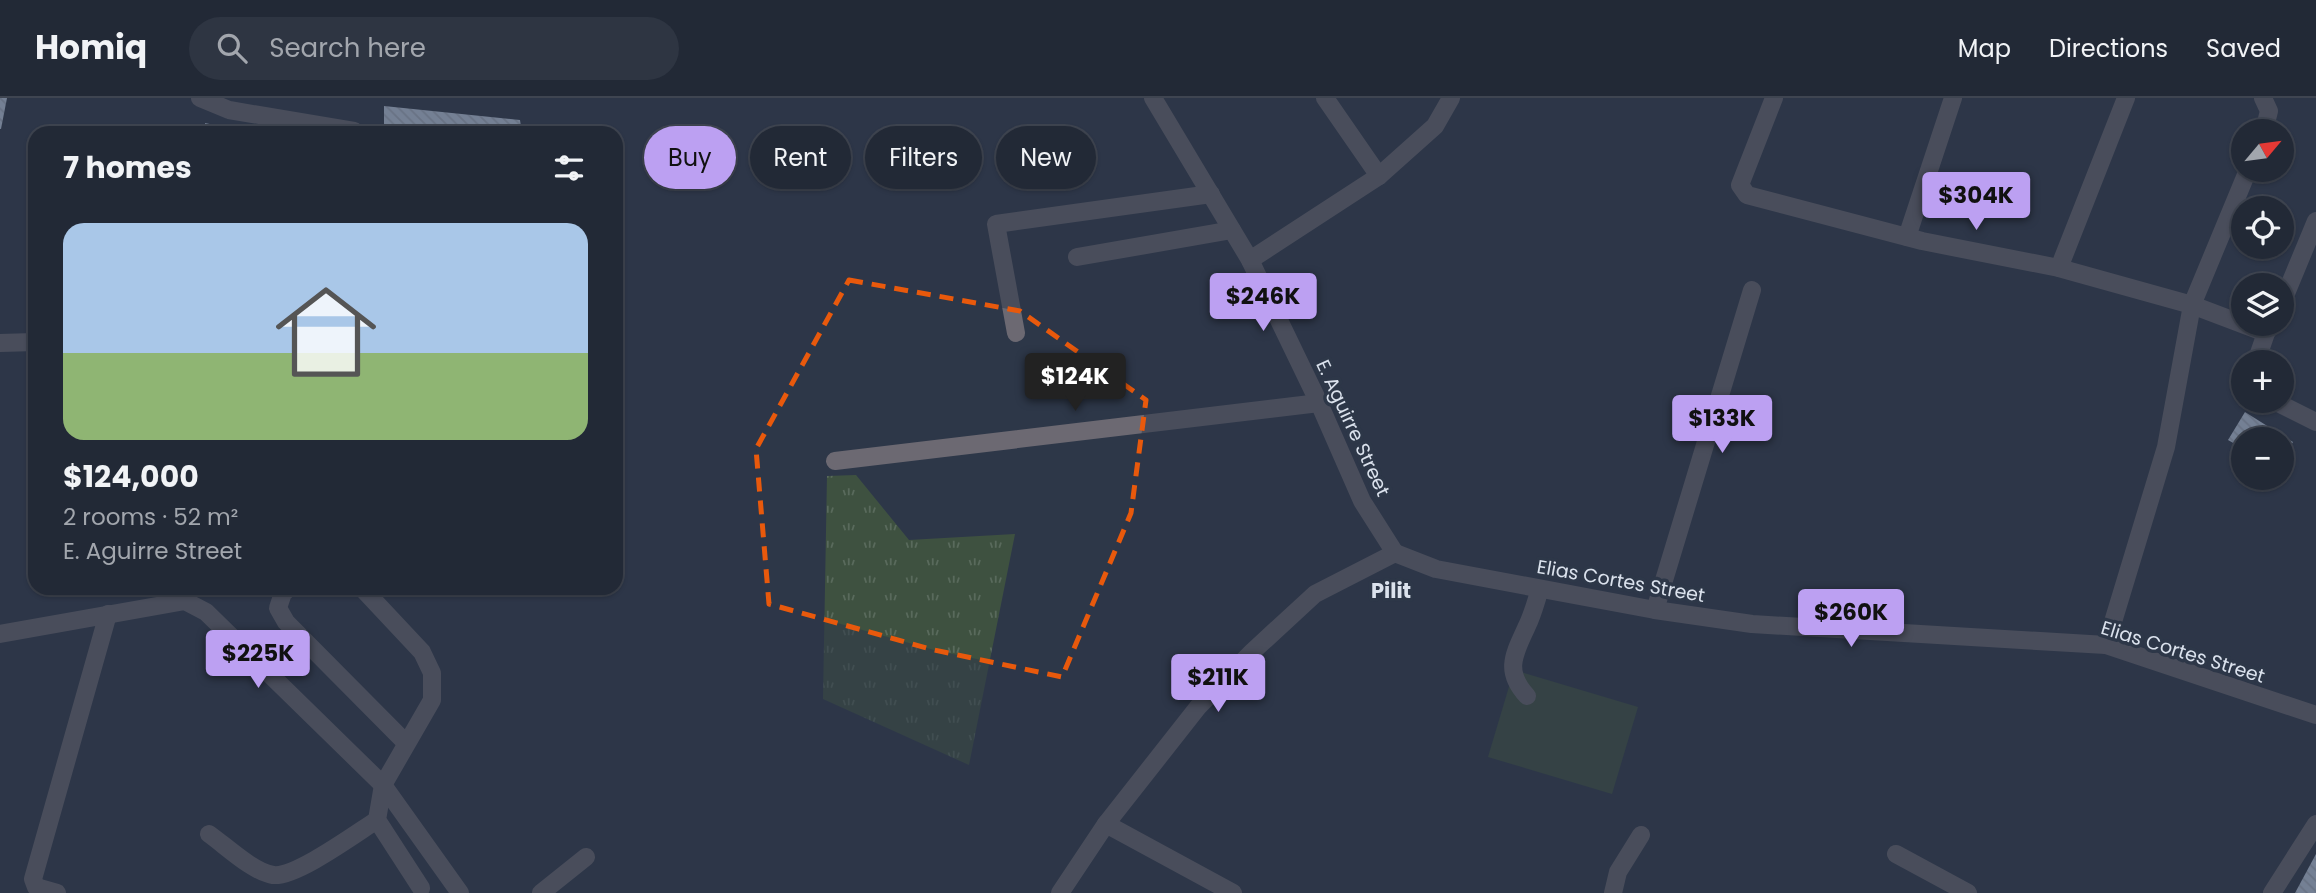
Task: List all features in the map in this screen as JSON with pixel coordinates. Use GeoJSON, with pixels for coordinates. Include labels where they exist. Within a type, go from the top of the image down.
{"type":"FeatureCollection","features":[{"type":"Feature","properties":{"kind":"street"},"geometry":{"type":"LineString","coordinates":[[200,98],[229,110],[324,126]]}},
{"type":"Feature","properties":{"kind":"street","name":"E. Aguirre Street"},"geometry":{"type":"LineString","coordinates":[[1153,98],[1250,260],[1319,403],[1362,501],[1395,552]]}},
{"type":"Feature","properties":{"kind":"street"},"geometry":{"type":"LineString","coordinates":[[1325,98],[1379,176]]}},
{"type":"Feature","properties":{"kind":"street"},"geometry":{"type":"LineString","coordinates":[[1250,260],[1379,176],[1434,127],[1451,98]]}},
{"type":"Feature","properties":{"kind":"street"},"geometry":{"type":"LineString","coordinates":[[1774,98],[1740,185],[1742,191],[1755,198],[1907,237],[2059,268],[2231,317]]}},
{"type":"Feature","properties":{"kind":"street"},"geometry":{"type":"LineString","coordinates":[[1907,237],[1953,98]]}},
{"type":"Feature","properties":{"kind":"street"},"geometry":{"type":"LineString","coordinates":[[2059,268],[2126,98]]}},
{"type":"Feature","properties":{"kind":"street"},"geometry":{"type":"LineString","coordinates":[[2263,98],[2269,111],[2267,119]]}},
{"type":"Feature","properties":{"kind":"street"},"geometry":{"type":"LineString","coordinates":[[2106,645],[2166,447],[2192,305],[2243,182]]}},
{"type":"Feature","properties":{"kind":"street"},"geometry":{"type":"LineString","coordinates":[[1016,333],[996,224],[1211,194]]}},
{"type":"Feature","properties":{"kind":"street"},"geometry":{"type":"LineString","coordinates":[[2294,274],[2316,221]]}},
{"type":"Feature","properties":{"kind":"street"},"geometry":{"type":"LineString","coordinates":[[1077,257],[1232,230]]}},
{"type":"Feature","properties":{"kind":"street"},"geometry":{"type":"LineString","coordinates":[[1655,610],[1752,290]]}},
{"type":"Feature","properties":{"kind":"street"},"geometry":{"type":"LineString","coordinates":[[0,343],[28,342]]}},
{"type":"Feature","properties":{"kind":"street"},"geometry":{"type":"LineString","coordinates":[[835,461],[1319,403]]}},
{"type":"Feature","properties":{"kind":"street"},"geometry":{"type":"LineString","coordinates":[[2294,411],[2316,422]]}},
{"type":"Feature","properties":{"kind":"street"},"geometry":{"type":"LineString","coordinates":[[1060,893],[1106,824],[1198,707],[1252,652],[1315,594],[1395,552]]}},
{"type":"Feature","properties":{"kind":"street","name":"Elias Cortes Street"},"geometry":{"type":"LineString","coordinates":[[1395,552],[1436,569],[1655,610],[1752,624],[2106,645],[2316,715]]}},
{"type":"Feature","properties":{"kind":"street"},"geometry":{"type":"LineString","coordinates":[[1527,696],[1517,685],[1512,659],[1540,589]]}},
{"type":"Feature","properties":{"kind":"street"},"geometry":{"type":"LineString","coordinates":[[0,634],[108,614],[190,595],[383,785],[460,893]]}},
{"type":"Feature","properties":{"kind":"street"},"geometry":{"type":"LineString","coordinates":[[282,595],[278,608],[286,622],[406,743]]}},
{"type":"Feature","properties":{"kind":"street"},"geometry":{"type":"LineString","coordinates":[[369,595],[422,652],[432,673],[432,700],[383,785],[377,820],[421,888]]}},
{"type":"Feature","properties":{"kind":"street"},"geometry":{"type":"LineString","coordinates":[[57,893],[36,887],[33,879],[108,614]]}},
{"type":"Feature","properties":{"kind":"street"},"geometry":{"type":"LineString","coordinates":[[209,834],[259,870],[273,875],[291,873],[377,820]]}},
{"type":"Feature","properties":{"kind":"street"},"geometry":{"type":"LineString","coordinates":[[1106,824],[1233,893]]}},
{"type":"Feature","properties":{"kind":"street"},"geometry":{"type":"LineString","coordinates":[[2272,893],[2316,824]]}},
{"type":"Feature","properties":{"kind":"street"},"geometry":{"type":"LineString","coordinates":[[1613,893],[1618,873],[1641,835]]}},
{"type":"Feature","properties":{"kind":"street"},"geometry":{"type":"LineString","coordinates":[[1896,854],[1968,893]]}},
{"type":"Feature","properties":{"kind":"street"},"geometry":{"type":"LineString","coordinates":[[541,893],[586,857]]}},
{"type":"Feature","properties":{"kind":"highlighted area"},"geometry":{"type":"Polygon","coordinates":[[[849,280],[1020,311],[1146,400],[1131,513],[1062,677],[934,650],[769,604],[756,449],[849,280]]]}},
{"type":"Feature","properties":{"kind":"green space"},"geometry":{"type":"Polygon","coordinates":[[[856,475],[909,540],[1015,534],[969,765],[823,699],[827,476],[856,475]]]}},
{"type":"Feature","properties":{"kind":"green space"},"geometry":{"type":"Polygon","coordinates":[[[1514,670],[1638,707],[1612,794],[1488,757],[1514,670]]]}},
{"type":"Feature","properties":{"kind":"building"},"geometry":{"type":"Polygon","coordinates":[[[0,98],[7,98],[1,129],[0,129],[0,98]]]}},
{"type":"Feature","properties":{"kind":"building"},"geometry":{"type":"Polygon","coordinates":[[[384,106],[520,120],[521,126],[384,126],[384,106]]]}},
{"type":"Feature","properties":{"kind":"building"},"geometry":{"type":"Polygon","coordinates":[[[2247,413],[2269,427],[2236,427],[2247,413]]]}},
{"type":"Feature","properties":{"kind":"building"},"geometry":{"type":"Polygon","coordinates":[[[2316,854],[2316,893],[2295,893],[2316,854]]]}},
{"type":"Feature","properties":{"kind":"district","name":"Pilit"},"geometry":{"type":"Point","coordinates":[1391,590]}}]}
